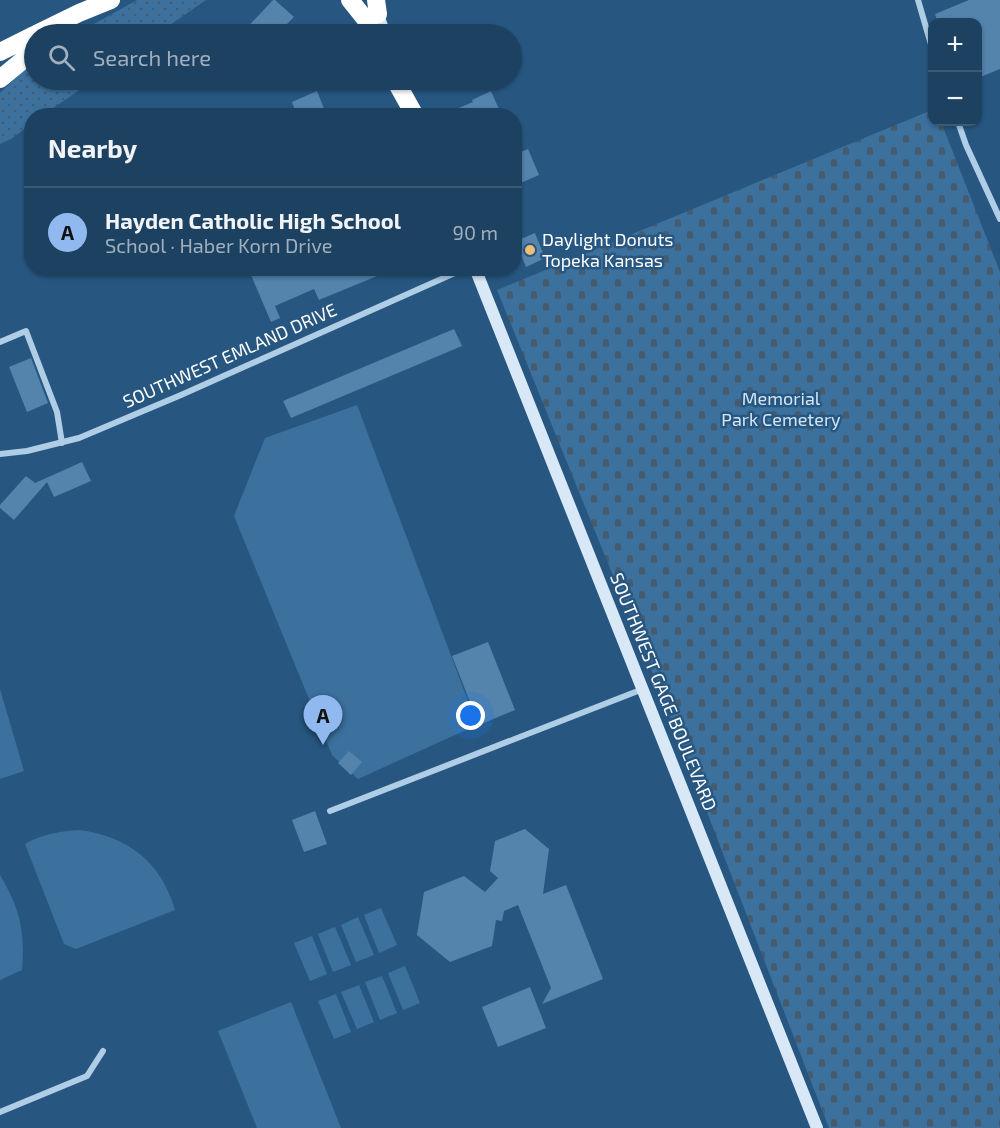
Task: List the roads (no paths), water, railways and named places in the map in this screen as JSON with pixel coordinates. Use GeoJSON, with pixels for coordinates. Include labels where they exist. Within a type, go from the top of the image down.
{"type":"FeatureCollection","features":[{"type":"Feature","properties":{"kind":"highway"},"geometry":{"type":"LineString","coordinates":[[76,24],[113,0]]}},
{"type":"Feature","properties":{"kind":"highway"},"geometry":{"type":"LineString","coordinates":[[60,24],[113,0]]}},
{"type":"Feature","properties":{"kind":"highway"},"geometry":{"type":"LineString","coordinates":[[350,0],[368,24]]}},
{"type":"Feature","properties":{"kind":"highway"},"geometry":{"type":"LineString","coordinates":[[0,52],[24,40]]}},
{"type":"Feature","properties":{"kind":"highway"},"geometry":{"type":"LineString","coordinates":[[0,79],[24,59]]}},
{"type":"Feature","properties":{"kind":"highway"},"geometry":{"type":"LineString","coordinates":[[400,90],[410,108]]}},
{"type":"Feature","properties":{"kind":"main road"},"geometry":{"type":"LineString","coordinates":[[376,5],[382,24]]}},
{"type":"Feature","properties":{"kind":"main road"},"geometry":{"type":"LineString","coordinates":[[405,90],[411,108]]}},
{"type":"Feature","properties":{"kind":"main road","name":"SOUTHWEST GAGE BOULEVARD"},"geometry":{"type":"LineString","coordinates":[[478,276],[817,1128]]}},
{"type":"Feature","properties":{"kind":"street"},"geometry":{"type":"LineString","coordinates":[[918,0],[928,32]]}},
{"type":"Feature","properties":{"kind":"street"},"geometry":{"type":"LineString","coordinates":[[959,126],[1000,219]]}},
{"type":"Feature","properties":{"kind":"street","name":"SOUTHWEST EMLAND DRIVE"},"geometry":{"type":"LineString","coordinates":[[0,454],[27,451],[79,438],[448,276]]}},
{"type":"Feature","properties":{"kind":"street"},"geometry":{"type":"LineString","coordinates":[[0,342],[26,331],[57,412],[62,443]]}},
{"type":"Feature","properties":{"kind":"street"},"geometry":{"type":"LineString","coordinates":[[330,811],[642,689]]}},
{"type":"Feature","properties":{"kind":"street"},"geometry":{"type":"LineString","coordinates":[[0,1112],[87,1076],[103,1051]]}},
{"type":"Feature","properties":{"kind":"place","name":"Daylight Donuts Topeka Kansas"},"geometry":{"type":"Point","coordinates":[530,250]}},
{"type":"Feature","properties":{"kind":"place","name":"Hayden Catholic High School"},"geometry":{"type":"Point","coordinates":[323,745]}},
{"type":"Feature","properties":{"kind":"park label","name":"Memorial Park Cemetery"},"geometry":{"type":"Point","coordinates":[781,409]}}]}
